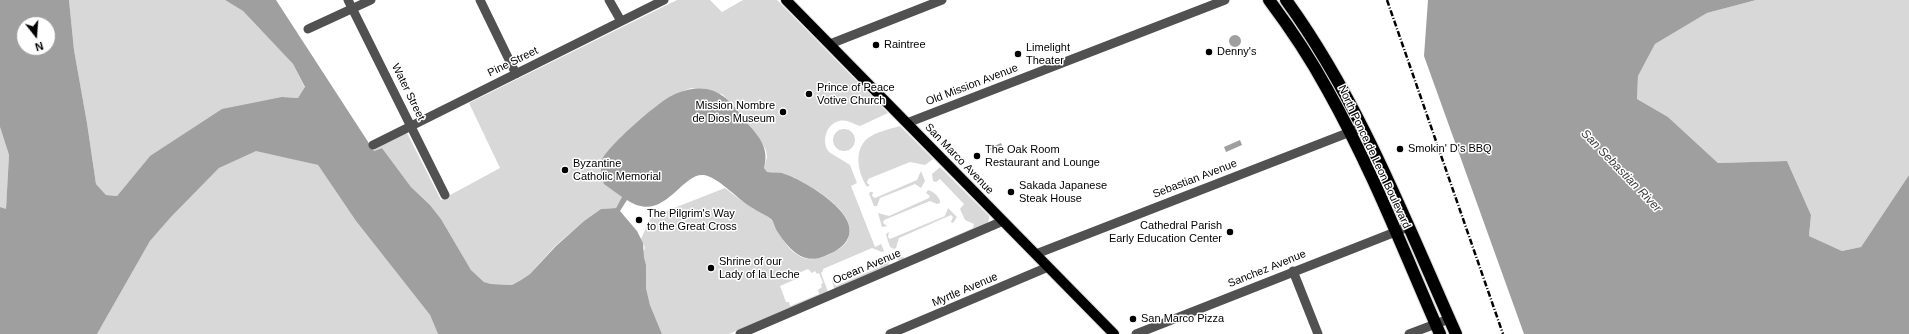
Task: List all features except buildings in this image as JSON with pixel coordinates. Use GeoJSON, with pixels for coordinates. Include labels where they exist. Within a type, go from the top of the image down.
{"type":"FeatureCollection","features":[{"type":"Feature","properties":{"kind":"highway","name":"North Ponce de Leon Boulevard"},"geometry":{"type":"LineString","coordinates":[[1269,0],[1314,66],[1350,132],[1438,329]]}},
{"type":"Feature","properties":{"kind":"highway","name":"North Ponce de Leon Boulevard"},"geometry":{"type":"LineString","coordinates":[[1286,0],[1322,53],[1363,127],[1456,334]]}},
{"type":"Feature","properties":{"kind":"main road","name":"San Marco Avenue"},"geometry":{"type":"LineString","coordinates":[[786,0],[1114,334]]}},
{"type":"Feature","properties":{"kind":"street","name":"Water Street"},"geometry":{"type":"LineString","coordinates":[[348,0],[445,195]]}},
{"type":"Feature","properties":{"kind":"street"},"geometry":{"type":"LineString","coordinates":[[308,29],[371,0]]}},
{"type":"Feature","properties":{"kind":"street"},"geometry":{"type":"LineString","coordinates":[[480,0],[516,74]]}},
{"type":"Feature","properties":{"kind":"street"},"geometry":{"type":"LineString","coordinates":[[609,0],[620,21]]}},
{"type":"Feature","properties":{"kind":"street","name":"Pine Street"},"geometry":{"type":"LineString","coordinates":[[373,145],[664,0]]}},
{"type":"Feature","properties":{"kind":"street"},"geometry":{"type":"LineString","coordinates":[[830,44],[942,0]]}},
{"type":"Feature","properties":{"kind":"street","name":"Old Mission Avenue"},"geometry":{"type":"LineString","coordinates":[[907,123],[1225,0]]}},
{"type":"Feature","properties":{"kind":"street","name":"Sebastian Avenue"},"geometry":{"type":"LineString","coordinates":[[1036,254],[1363,127]]}},
{"type":"Feature","properties":{"kind":"street","name":"Ocean Avenue"},"geometry":{"type":"LineString","coordinates":[[740,334],[1003,221]]}},
{"type":"Feature","properties":{"kind":"street","name":"Sanchez Avenue"},"geometry":{"type":"LineString","coordinates":[[1136,334],[1408,227]]}},
{"type":"Feature","properties":{"kind":"street","name":"Myrtle Avenue"},"geometry":{"type":"LineString","coordinates":[[890,334],[1048,267]]}},
{"type":"Feature","properties":{"kind":"street"},"geometry":{"type":"LineString","coordinates":[[1293,271],[1318,334]]}},
{"type":"Feature","properties":{"kind":"street"},"geometry":{"type":"LineString","coordinates":[[1409,334],[1438,329],[1449,319]]}},
{"type":"Feature","properties":{"kind":"shaded area"},"geometry":{"type":"Polygon","coordinates":[[[69,0],[225,0],[243,11],[293,64],[305,88],[298,98],[282,97],[150,156],[117,196],[106,195],[96,184],[74,50],[69,0]]]}},
{"type":"Feature","properties":{"kind":"shaded area"},"geometry":{"type":"Polygon","coordinates":[[[677,0],[710,0],[722,12],[743,0],[777,0],[888,113],[860,126],[850,122],[839,121],[828,129],[825,139],[829,152],[850,165],[857,183],[851,186],[875,247],[881,244],[884,251],[882,252],[872,248],[823,269],[821,273],[828,292],[729,334],[662,334],[650,305],[646,288],[646,265],[643,253],[645,248],[641,239],[651,217],[725,188],[771,220],[793,252],[804,258],[821,258],[839,249],[847,241],[850,230],[847,220],[839,209],[829,199],[816,190],[782,173],[767,173],[764,168],[767,157],[766,150],[757,135],[738,110],[722,94],[691,88],[671,96],[654,108],[620,140],[603,159],[602,181],[622,197],[616,208],[601,209],[584,221],[555,246],[530,274],[521,280],[512,285],[491,284],[484,282],[471,270],[441,219],[430,205],[411,187],[382,148],[374,151],[369,142],[404,127],[441,200],[500,168],[469,103],[677,0]],[[808,269],[794,275],[796,279],[780,286],[786,302],[789,302],[790,306],[819,294],[818,290],[822,287],[821,284],[823,283],[819,273],[817,274],[815,271],[812,273],[808,269]]]}},
{"type":"Feature","properties":{"kind":"shaded area"},"geometry":{"type":"Polygon","coordinates":[[[1756,0],[1909,0],[1909,175],[1861,247],[1842,251],[1809,236],[1811,215],[1787,161],[1718,163],[1668,117],[1637,99],[1638,76],[1655,44],[1707,13],[1756,0]]]}},
{"type":"Feature","properties":{"kind":"shaded area"},"geometry":{"type":"Polygon","coordinates":[[[900,126],[933,159],[925,165],[910,162],[868,179],[867,183],[870,185],[867,187],[861,175],[858,162],[860,149],[863,143],[875,134],[900,126]]]}},
{"type":"Feature","properties":{"kind":"shaded area"},"geometry":{"type":"Polygon","coordinates":[[[0,127],[9,155],[6,210],[0,207],[0,127]]]}},
{"type":"Feature","properties":{"kind":"shaded area"},"geometry":{"type":"Polygon","coordinates":[[[844,129],[852,132],[855,140],[852,148],[844,151],[836,148],[833,140],[836,132],[844,129]]]}},
{"type":"Feature","properties":{"kind":"shaded area"},"geometry":{"type":"Polygon","coordinates":[[[256,150],[318,165],[356,221],[430,315],[438,334],[97,334],[150,241],[171,217],[219,168],[256,150]]]}},
{"type":"Feature","properties":{"kind":"shaded area"},"geometry":{"type":"Polygon","coordinates":[[[940,167],[989,216],[987,225],[899,261],[894,254],[905,258],[973,228],[974,224],[965,220],[960,209],[964,204],[940,179],[936,182],[933,181],[932,174],[940,167]]]}},
{"type":"Feature","properties":{"kind":"shaded area"},"geometry":{"type":"Polygon","coordinates":[[[921,171],[925,181],[921,188],[915,184],[880,198],[877,206],[874,206],[869,194],[870,192],[873,192],[872,196],[875,198],[917,180],[921,171]]]}},
{"type":"Feature","properties":{"kind":"shaded area"},"geometry":{"type":"Polygon","coordinates":[[[928,190],[936,195],[940,203],[937,204],[930,201],[884,220],[883,223],[887,226],[882,227],[878,213],[889,216],[929,198],[930,196],[926,193],[928,190]]]}},
{"type":"Feature","properties":{"kind":"shaded area"},"geometry":{"type":"Polygon","coordinates":[[[948,208],[957,217],[953,223],[951,222],[953,217],[951,215],[899,238],[896,248],[894,249],[890,247],[886,235],[887,233],[889,232],[888,237],[890,239],[945,216],[948,208]]]}},
{"type":"Feature","properties":{"kind":"shaded area"},"geometry":{"type":"Polygon","coordinates":[[[885,258],[887,258],[889,265],[835,289],[834,288],[832,280],[834,279],[834,284],[836,286],[880,267],[885,258]]]}},
{"type":"Feature","properties":{"kind":"water"},"geometry":{"type":"Polygon","coordinates":[[[0,0],[69,0],[74,50],[96,184],[106,195],[117,196],[150,156],[222,109],[282,97],[298,98],[305,87],[293,64],[243,11],[225,0],[276,0],[374,151],[382,148],[411,187],[430,205],[441,219],[471,270],[484,282],[491,284],[512,285],[521,280],[530,274],[556,246],[584,221],[601,209],[616,208],[622,197],[604,184],[601,169],[602,160],[613,146],[633,126],[655,107],[671,96],[692,89],[706,89],[713,91],[730,102],[757,135],[763,145],[765,150],[764,168],[767,172],[782,173],[791,177],[804,183],[830,200],[848,222],[850,232],[845,243],[833,252],[817,258],[810,259],[803,257],[791,249],[777,231],[773,221],[770,218],[748,205],[716,180],[704,175],[696,176],[687,181],[662,202],[651,206],[640,206],[627,200],[620,211],[637,231],[643,243],[646,265],[646,288],[650,305],[662,334],[438,334],[430,315],[356,221],[318,165],[256,151],[219,168],[171,217],[150,241],[97,334],[0,334],[0,207],[6,209],[9,155],[0,127],[0,0]]]}},
{"type":"Feature","properties":{"kind":"water","name":"San Sebastian River"},"geometry":{"type":"Polygon","coordinates":[[[1428,0],[1756,0],[1707,13],[1655,44],[1638,76],[1637,99],[1668,117],[1718,163],[1787,161],[1811,215],[1809,236],[1842,251],[1861,247],[1909,175],[1909,334],[1524,334],[1424,56],[1428,0]]]}},
{"type":"Feature","properties":{"kind":"water"},"geometry":{"type":"Polygon","coordinates":[[[1233,35],[1237,35],[1241,41],[1237,47],[1233,47],[1229,43],[1229,39],[1233,35]]]}},
{"type":"Feature","properties":{"kind":"water"},"geometry":{"type":"Polygon","coordinates":[[[1240,140],[1242,145],[1226,152],[1224,147],[1240,140]]]}},
{"type":"Feature","properties":{"kind":"water"},"geometry":{"type":"Polygon","coordinates":[[[1001,143],[1004,149],[992,154],[990,148],[1001,143]]]}},
{"type":"Feature","properties":{"kind":"railway"},"geometry":{"type":"LineString","coordinates":[[1387,0],[1503,334]]}},
{"type":"Feature","properties":{"kind":"place","name":"Raintree"},"geometry":{"type":"Point","coordinates":[876,45]}},
{"type":"Feature","properties":{"kind":"place","name":"Denny's"},"geometry":{"type":"Point","coordinates":[1209,52]}},
{"type":"Feature","properties":{"kind":"place","name":"Limelight Theater"},"geometry":{"type":"Point","coordinates":[1018,54]}},
{"type":"Feature","properties":{"kind":"place","name":"Prince of Peace Votive Church"},"geometry":{"type":"Point","coordinates":[809,94]}},
{"type":"Feature","properties":{"kind":"place","name":"Mission Nombre de Dios Museum"},"geometry":{"type":"Point","coordinates":[783,112]}},
{"type":"Feature","properties":{"kind":"place","name":"Smokin' D's BBQ"},"geometry":{"type":"Point","coordinates":[1400,149]}},
{"type":"Feature","properties":{"kind":"place","name":"The Oak Room Restaurant and Lounge"},"geometry":{"type":"Point","coordinates":[977,156]}},
{"type":"Feature","properties":{"kind":"place","name":"Byzantine Catholic Memorial"},"geometry":{"type":"Point","coordinates":[565,170]}},
{"type":"Feature","properties":{"kind":"place","name":"Sakada Japanese Steak House"},"geometry":{"type":"Point","coordinates":[1011,192]}},
{"type":"Feature","properties":{"kind":"place","name":"The Pilgrim's Way to the Great Cross"},"geometry":{"type":"Point","coordinates":[639,220]}},
{"type":"Feature","properties":{"kind":"place","name":"Cathedral Parish Early Education Center"},"geometry":{"type":"Point","coordinates":[1230,232]}},
{"type":"Feature","properties":{"kind":"place","name":"Shrine of our Lady of la Leche"},"geometry":{"type":"Point","coordinates":[711,268]}},
{"type":"Feature","properties":{"kind":"place","name":"San Marco Pizza"},"geometry":{"type":"Point","coordinates":[1133,319]}}]}
